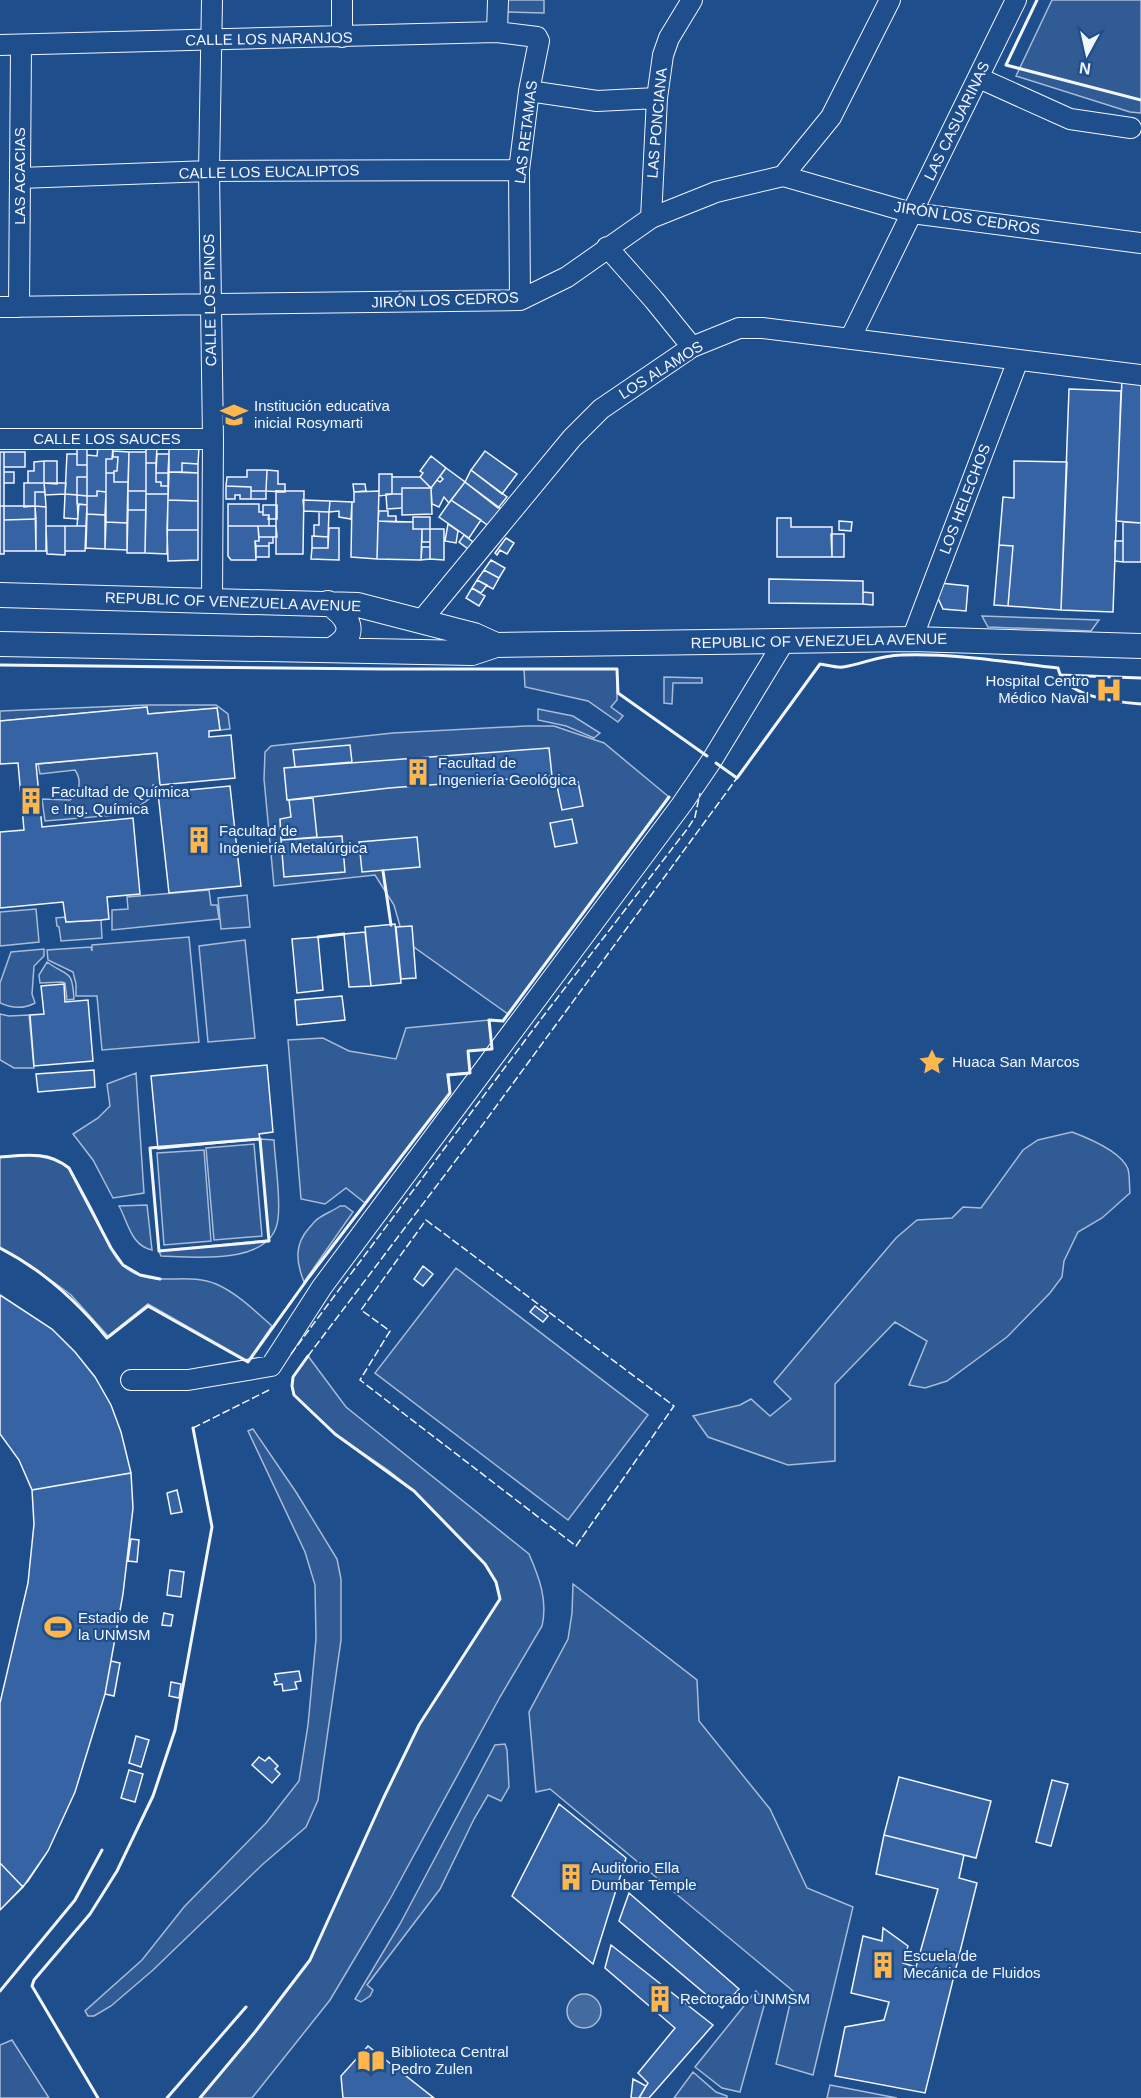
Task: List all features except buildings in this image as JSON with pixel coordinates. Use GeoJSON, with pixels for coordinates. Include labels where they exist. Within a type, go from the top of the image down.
{"type":"FeatureCollection","features":[{"type":"Feature","properties":{"kind":"main road","name":"REPUBLIC OF VENEZUELA AVENUE"},"geometry":{"type":"LineString","coordinates":[[0,595],[328,603],[368,606],[474,635],[496,645]]}},
{"type":"Feature","properties":{"kind":"main road"},"geometry":{"type":"LineString","coordinates":[[328,603],[345,616],[348,626],[347,636],[342,644],[333,649]]}},
{"type":"Feature","properties":{"kind":"main road","name":"REPUBLIC OF VENEZUELA AVENUE"},"geometry":{"type":"LineString","coordinates":[[0,644],[472,653],[496,645],[785,640],[912,639],[1141,646]]}},
{"type":"Feature","properties":{"kind":"street","name":"CALLE LOS PINOS"},"geometry":{"type":"LineString","coordinates":[[212,0],[209,171],[213,440],[212,600]]}},
{"type":"Feature","properties":{"kind":"street"},"geometry":{"type":"LineString","coordinates":[[342,0],[342,38]]}},
{"type":"Feature","properties":{"kind":"street"},"geometry":{"type":"LineString","coordinates":[[497,32],[498,0]]}},
{"type":"Feature","properties":{"kind":"street","name":"LAS PONCIANA"},"geometry":{"type":"LineString","coordinates":[[651,218],[657,98],[666,45],[692,0]]}},
{"type":"Feature","properties":{"kind":"street"},"geometry":{"type":"LineString","coordinates":[[783,176],[831,117],[890,0]]}},
{"type":"Feature","properties":{"kind":"street","name":"LAS CASUARINAS"},"geometry":{"type":"LineString","coordinates":[[850,339],[1016,0]]}},
{"type":"Feature","properties":{"kind":"street","name":"CALLE LOS NARANJOS"},"geometry":{"type":"LineString","coordinates":[[0,45],[342,38],[497,32],[537,38]]}},
{"type":"Feature","properties":{"kind":"street","name":"LAS RETAMAS"},"geometry":{"type":"LineString","coordinates":[[520,300],[519,170],[539,41],[537,38]]}},
{"type":"Feature","properties":{"kind":"street","name":"LAS ACACIAS"},"geometry":{"type":"LineString","coordinates":[[10,307],[20,178],[21,46]]}},
{"type":"Feature","properties":{"kind":"street"},"geometry":{"type":"LineString","coordinates":[[979,78],[1070,119],[1131,128]]}},
{"type":"Feature","properties":{"kind":"street"},"geometry":{"type":"LineString","coordinates":[[530,91],[597,101],[657,98]]}},
{"type":"Feature","properties":{"kind":"street","name":"CALLE LOS EUCALIPTOS"},"geometry":{"type":"LineString","coordinates":[[20,178],[209,171],[519,170]]}},
{"type":"Feature","properties":{"kind":"street","name":"JIRÓN LOS CEDROS"},"geometry":{"type":"LineString","coordinates":[[10,307],[520,300],[567,277],[651,218],[716,192],[783,176],[912,213],[1141,243]]}},
{"type":"Feature","properties":{"kind":"street"},"geometry":{"type":"LineString","coordinates":[[607,247],[692,347]]}},
{"type":"Feature","properties":{"kind":"street","name":"LOS ALAMOS"},"geometry":{"type":"LineString","coordinates":[[422,621],[564,447],[591,418],[612,400],[692,347],[739,328],[751,327],[1141,375]]}},
{"type":"Feature","properties":{"kind":"street","name":"LOS HELECHOS"},"geometry":{"type":"LineString","coordinates":[[912,639],[1018,360]]}},
{"type":"Feature","properties":{"kind":"street","name":"CALLE LOS SAUCES"},"geometry":{"type":"LineString","coordinates":[[0,439],[213,440]]}},
{"type":"Feature","properties":{"kind":"street"},"geometry":{"type":"LineString","coordinates":[[131,1380],[188,1380],[271,1365],[322,1287],[682,804],[712,760],[785,640]]}},
{"type":"Feature","properties":{"kind":"shaded area"},"geometry":{"type":"Polygon","coordinates":[[[504,0],[544,0],[544,13],[504,12],[504,0]]]}},
{"type":"Feature","properties":{"kind":"shaded area"},"geometry":{"type":"Polygon","coordinates":[[[1052,0],[1141,0],[1141,113],[1130,112],[1016,76],[1052,0]]]}},
{"type":"Feature","properties":{"kind":"shaded area"},"geometry":{"type":"Polygon","coordinates":[[[982,616],[1099,620],[1091,631],[988,627],[982,616]]]}},
{"type":"Feature","properties":{"kind":"shaded area"},"geometry":{"type":"Polygon","coordinates":[[[524,669],[617,669],[617,700],[611,707],[623,716],[618,722],[588,701],[525,687],[524,669]]]}},
{"type":"Feature","properties":{"kind":"shaded area"},"geometry":{"type":"Polygon","coordinates":[[[664,677],[702,678],[702,683],[673,683],[672,704],[664,703],[664,677]]]}},
{"type":"Feature","properties":{"kind":"shaded area"},"geometry":{"type":"Polygon","coordinates":[[[147,705],[216,705],[228,714],[230,729],[220,730],[217,708],[148,714],[147,707],[0,721],[0,711],[147,705]]]}},
{"type":"Feature","properties":{"kind":"shaded area"},"geometry":{"type":"Polygon","coordinates":[[[538,709],[573,716],[600,733],[594,738],[566,726],[538,720],[538,709]]]}},
{"type":"Feature","properties":{"kind":"shaded area"},"geometry":{"type":"Polygon","coordinates":[[[554,726],[604,743],[669,797],[508,1014],[404,940],[394,905],[375,875],[274,886],[264,779],[265,752],[271,746],[393,733],[554,726]]]}},
{"type":"Feature","properties":{"kind":"shaded area"},"geometry":{"type":"Polygon","coordinates":[[[157,753],[160,785],[153,785],[153,796],[128,814],[45,821],[42,799],[70,800],[78,790],[79,782],[75,770],[40,774],[38,764],[157,753]]]}},
{"type":"Feature","properties":{"kind":"shaded area"},"geometry":{"type":"Polygon","coordinates":[[[209,890],[211,905],[217,905],[219,919],[112,930],[112,910],[128,909],[127,897],[209,890]]]}},
{"type":"Feature","properties":{"kind":"shaded area"},"geometry":{"type":"Polygon","coordinates":[[[247,895],[250,927],[221,929],[218,898],[247,895]]]}},
{"type":"Feature","properties":{"kind":"shaded area"},"geometry":{"type":"Polygon","coordinates":[[[36,909],[39,942],[0,946],[0,912],[36,909]]]}},
{"type":"Feature","properties":{"kind":"shaded area"},"geometry":{"type":"Polygon","coordinates":[[[65,917],[66,922],[101,920],[102,938],[61,941],[56,918],[65,917]]]}},
{"type":"Feature","properties":{"kind":"shaded area"},"geometry":{"type":"Polygon","coordinates":[[[189,937],[199,1042],[102,1050],[97,996],[76,996],[73,972],[48,960],[47,950],[91,947],[92,951],[92,945],[189,937]]]}},
{"type":"Feature","properties":{"kind":"shaded area"},"geometry":{"type":"Polygon","coordinates":[[[245,940],[255,1038],[208,1042],[199,946],[245,940]]]}},
{"type":"Feature","properties":{"kind":"shaded area"},"geometry":{"type":"Polygon","coordinates":[[[44,949],[44,956],[34,966],[32,994],[35,1003],[18,1007],[0,1003],[0,983],[11,952],[44,949]]]}},
{"type":"Feature","properties":{"kind":"shaded area"},"geometry":{"type":"Polygon","coordinates":[[[47,962],[68,975],[72,982],[74,999],[67,1000],[65,983],[40,983],[39,975],[47,962]]]}},
{"type":"Feature","properties":{"kind":"shaded area"},"geometry":{"type":"Polygon","coordinates":[[[0,1014],[29,1015],[34,1068],[14,1068],[0,1060],[0,1014]]]}},
{"type":"Feature","properties":{"kind":"shaded area"},"geometry":{"type":"Polygon","coordinates":[[[489,1020],[492,1049],[468,1051],[470,1073],[447,1074],[450,1093],[365,1203],[346,1188],[325,1204],[301,1199],[288,1040],[323,1038],[349,1051],[396,1059],[406,1028],[489,1020]]]}},
{"type":"Feature","properties":{"kind":"shaded area"},"geometry":{"type":"Polygon","coordinates":[[[136,1073],[144,1193],[113,1198],[93,1160],[73,1134],[98,1118],[110,1106],[107,1084],[136,1073]]]}},
{"type":"Feature","properties":{"kind":"shaded area"},"geometry":{"type":"Polygon","coordinates":[[[1072,1132],[1119,1156],[1128,1169],[1130,1193],[1102,1218],[1078,1232],[1064,1261],[1062,1277],[1050,1293],[1007,1337],[947,1381],[925,1388],[909,1385],[927,1341],[895,1322],[835,1384],[835,1461],[788,1465],[708,1437],[693,1416],[740,1405],[751,1399],[770,1416],[791,1399],[774,1382],[896,1238],[917,1220],[952,1218],[963,1207],[981,1208],[1023,1150],[1038,1140],[1072,1132]]]}},
{"type":"Feature","properties":{"kind":"shaded area"},"geometry":{"type":"Polygon","coordinates":[[[260,1139],[274,1140],[279,1210],[273,1234],[269,1238],[260,1139]]]}},
{"type":"Feature","properties":{"kind":"shaded area"},"geometry":{"type":"Polygon","coordinates":[[[254,1144],[262,1236],[214,1240],[206,1148],[254,1144]]]}},
{"type":"Feature","properties":{"kind":"shaded area"},"geometry":{"type":"Polygon","coordinates":[[[204,1150],[211,1241],[164,1245],[157,1153],[204,1150]]]}},
{"type":"Feature","properties":{"kind":"shaded area"},"geometry":{"type":"Polygon","coordinates":[[[19,1155],[52,1157],[69,1168],[95,1214],[113,1253],[126,1268],[147,1278],[205,1280],[224,1288],[252,1308],[272,1326],[248,1361],[148,1304],[108,1336],[71,1295],[37,1270],[0,1248],[0,1157],[19,1155]]]}},
{"type":"Feature","properties":{"kind":"shaded area"},"geometry":{"type":"Polygon","coordinates":[[[147,1205],[152,1250],[145,1248],[135,1239],[119,1206],[147,1205]]]}},
{"type":"Feature","properties":{"kind":"shaded area"},"geometry":{"type":"Polygon","coordinates":[[[340,1206],[345,1206],[353,1212],[304,1282],[299,1268],[298,1254],[304,1234],[316,1220],[340,1206]]]}},
{"type":"Feature","properties":{"kind":"shaded area"},"geometry":{"type":"Polygon","coordinates":[[[267,1240],[248,1252],[212,1257],[161,1256],[159,1251],[267,1240]]]}},
{"type":"Feature","properties":{"kind":"shaded area"},"geometry":{"type":"Polygon","coordinates":[[[456,1268],[648,1415],[568,1520],[375,1373],[456,1268]]]}},
{"type":"Feature","properties":{"kind":"shaded area"},"geometry":{"type":"Polygon","coordinates":[[[308,1356],[346,1407],[529,1554],[542,1589],[544,1616],[542,1626],[500,1697],[389,1901],[330,2000],[252,2098],[200,2098],[255,2032],[310,1960],[419,1725],[500,1599],[496,1582],[485,1564],[414,1491],[388,1470],[335,1434],[294,1395],[293,1377],[308,1356]]]}},
{"type":"Feature","properties":{"kind":"shaded area"},"geometry":{"type":"Polygon","coordinates":[[[253,1429],[296,1492],[337,1559],[341,1579],[341,1640],[318,1800],[306,1827],[263,1864],[153,1970],[111,2006],[94,2016],[88,2016],[85,2011],[142,1960],[184,1907],[266,1823],[299,1781],[308,1725],[316,1639],[315,1585],[305,1552],[248,1431],[253,1429]]]}},
{"type":"Feature","properties":{"kind":"shaded area"},"geometry":{"type":"Polygon","coordinates":[[[573,1584],[697,1680],[699,1721],[770,1809],[807,1888],[853,1907],[813,2075],[776,2064],[793,1991],[550,1789],[536,1792],[529,1712],[568,1639],[573,1584]]]}},
{"type":"Feature","properties":{"kind":"shaded area"},"geometry":{"type":"Polygon","coordinates":[[[505,1744],[509,1787],[501,1801],[488,1795],[440,1889],[367,1985],[373,1990],[370,1996],[361,2002],[355,1999],[400,1924],[495,1745],[505,1744]]]}},
{"type":"Feature","properties":{"kind":"shaded area"},"geometry":{"type":"Polygon","coordinates":[[[756,1991],[762,1998],[764,2006],[740,2092],[722,2088],[695,2067],[756,1991]]]}},
{"type":"Feature","properties":{"kind":"shaded area"},"geometry":{"type":"Polygon","coordinates":[[[584,1994],[596,1999],[601,2011],[596,2023],[584,2028],[572,2023],[567,2011],[572,1999],[584,1994]]]}},
{"type":"Feature","properties":{"kind":"shaded area"},"geometry":{"type":"Polygon","coordinates":[[[12,2040],[49,2098],[0,2098],[0,2045],[12,2040]]]}},
{"type":"Feature","properties":{"kind":"shaded area"},"geometry":{"type":"Polygon","coordinates":[[[693,2072],[716,2092],[727,2098],[674,2098],[693,2072]]]}},
{"type":"Feature","properties":{"kind":"shaded area"},"geometry":{"type":"Polygon","coordinates":[[[830,2085],[897,2098],[827,2098],[830,2085]]]}},
{"type":"Feature","properties":{"kind":"fence"},"geometry":{"type":"LineString","coordinates":[[308,1356],[478,1131],[737,778]]}},
{"type":"Feature","properties":{"kind":"fence"},"geometry":{"type":"LineString","coordinates":[[291,1354],[538,1023],[688,828],[695,817],[700,793]]}},
{"type":"Feature","properties":{"kind":"fence"},"geometry":{"type":"LineString","coordinates":[[426,1220],[674,1406],[576,1546],[360,1380],[390,1331],[361,1310],[426,1220]]}},
{"type":"Feature","properties":{"kind":"fence"},"geometry":{"type":"LineString","coordinates":[[193,1428],[271,1389]]}},
{"type":"Feature","properties":{"kind":"wall"},"geometry":{"type":"LineString","coordinates":[[1037,0],[1006,65],[1141,100]]}},
{"type":"Feature","properties":{"kind":"wall"},"geometry":{"type":"LineString","coordinates":[[716,763],[737,778],[820,664],[843,667],[886,656],[941,655],[1058,668],[1062,678],[1080,692],[1118,702],[1141,704]]}},
{"type":"Feature","properties":{"kind":"wall"},"geometry":{"type":"LineString","coordinates":[[0,665],[617,669],[618,693],[707,756]]}},
{"type":"Feature","properties":{"kind":"wall"},"geometry":{"type":"LineString","coordinates":[[1060,675],[1141,678]]}},
{"type":"Feature","properties":{"kind":"wall"},"geometry":{"type":"LineString","coordinates":[[0,1248],[45,1276],[84,1311],[107,1338],[148,1306],[248,1362],[309,1277],[450,1093],[448,1075],[470,1073],[468,1051],[492,1049],[489,1020],[503,1021],[669,797]]}},
{"type":"Feature","properties":{"kind":"wall"},"geometry":{"type":"LineString","coordinates":[[383,871],[391,925]]}},
{"type":"Feature","properties":{"kind":"wall"},"geometry":{"type":"LineString","coordinates":[[318,937],[344,934]]}},
{"type":"Feature","properties":{"kind":"wall"},"geometry":{"type":"LineString","coordinates":[[260,1139],[269,1241],[159,1251],[150,1148],[260,1139]]}},
{"type":"Feature","properties":{"kind":"wall"},"geometry":{"type":"LineString","coordinates":[[0,1157],[36,1155],[53,1159],[69,1168],[111,1248],[123,1265],[140,1275],[160,1279]]}},
{"type":"Feature","properties":{"kind":"wall"},"geometry":{"type":"LineString","coordinates":[[200,2098],[255,2032],[310,1960],[419,1725],[500,1599],[496,1582],[485,1564],[414,1491],[335,1434],[294,1395],[293,1377],[308,1356]]}},
{"type":"Feature","properties":{"kind":"wall"},"geometry":{"type":"LineString","coordinates":[[98,2098],[32,1986],[34,1980],[90,1914],[117,1871],[153,1796],[175,1730],[212,1527],[193,1428]]}},
{"type":"Feature","properties":{"kind":"wall"},"geometry":{"type":"LineString","coordinates":[[0,1991],[75,1900],[102,1850]]}},
{"type":"Feature","properties":{"kind":"wall"},"geometry":{"type":"LineString","coordinates":[[167,2098],[246,2007]]}},
{"type":"Feature","properties":{"kind":"place","name":"Institución educativa inicial Rosymarti"},"geometry":{"type":"Point","coordinates":[234,415]}},
{"type":"Feature","properties":{"kind":"place","name":"Hospital Centro Médico Naval"},"geometry":{"type":"Point","coordinates":[1109,690]}},
{"type":"Feature","properties":{"kind":"place","name":"Facultad de Ingeniería Geológica"},"geometry":{"type":"Point","coordinates":[418,772]}},
{"type":"Feature","properties":{"kind":"place","name":"Facultad de Química e Ing. Química"},"geometry":{"type":"Point","coordinates":[31,801]}},
{"type":"Feature","properties":{"kind":"place","name":"Facultad de Ingeniería Metalúrgica"},"geometry":{"type":"Point","coordinates":[199,840]}},
{"type":"Feature","properties":{"kind":"place","name":"Huaca San Marcos"},"geometry":{"type":"Point","coordinates":[932,1062]}},
{"type":"Feature","properties":{"kind":"place","name":"Estadio de la UNMSM"},"geometry":{"type":"Point","coordinates":[58,1627]}},
{"type":"Feature","properties":{"kind":"place","name":"Auditorio Ella Dumbar Temple"},"geometry":{"type":"Point","coordinates":[571,1877]}},
{"type":"Feature","properties":{"kind":"place","name":"Escuela de Mecánica de Fluidos"},"geometry":{"type":"Point","coordinates":[883,1965]}},
{"type":"Feature","properties":{"kind":"place","name":"Rectorado UNMSM"},"geometry":{"type":"Point","coordinates":[660,1999]}},
{"type":"Feature","properties":{"kind":"place","name":"Biblioteca Central Pedro Zulen"},"geometry":{"type":"Point","coordinates":[371,2061]}}]}
